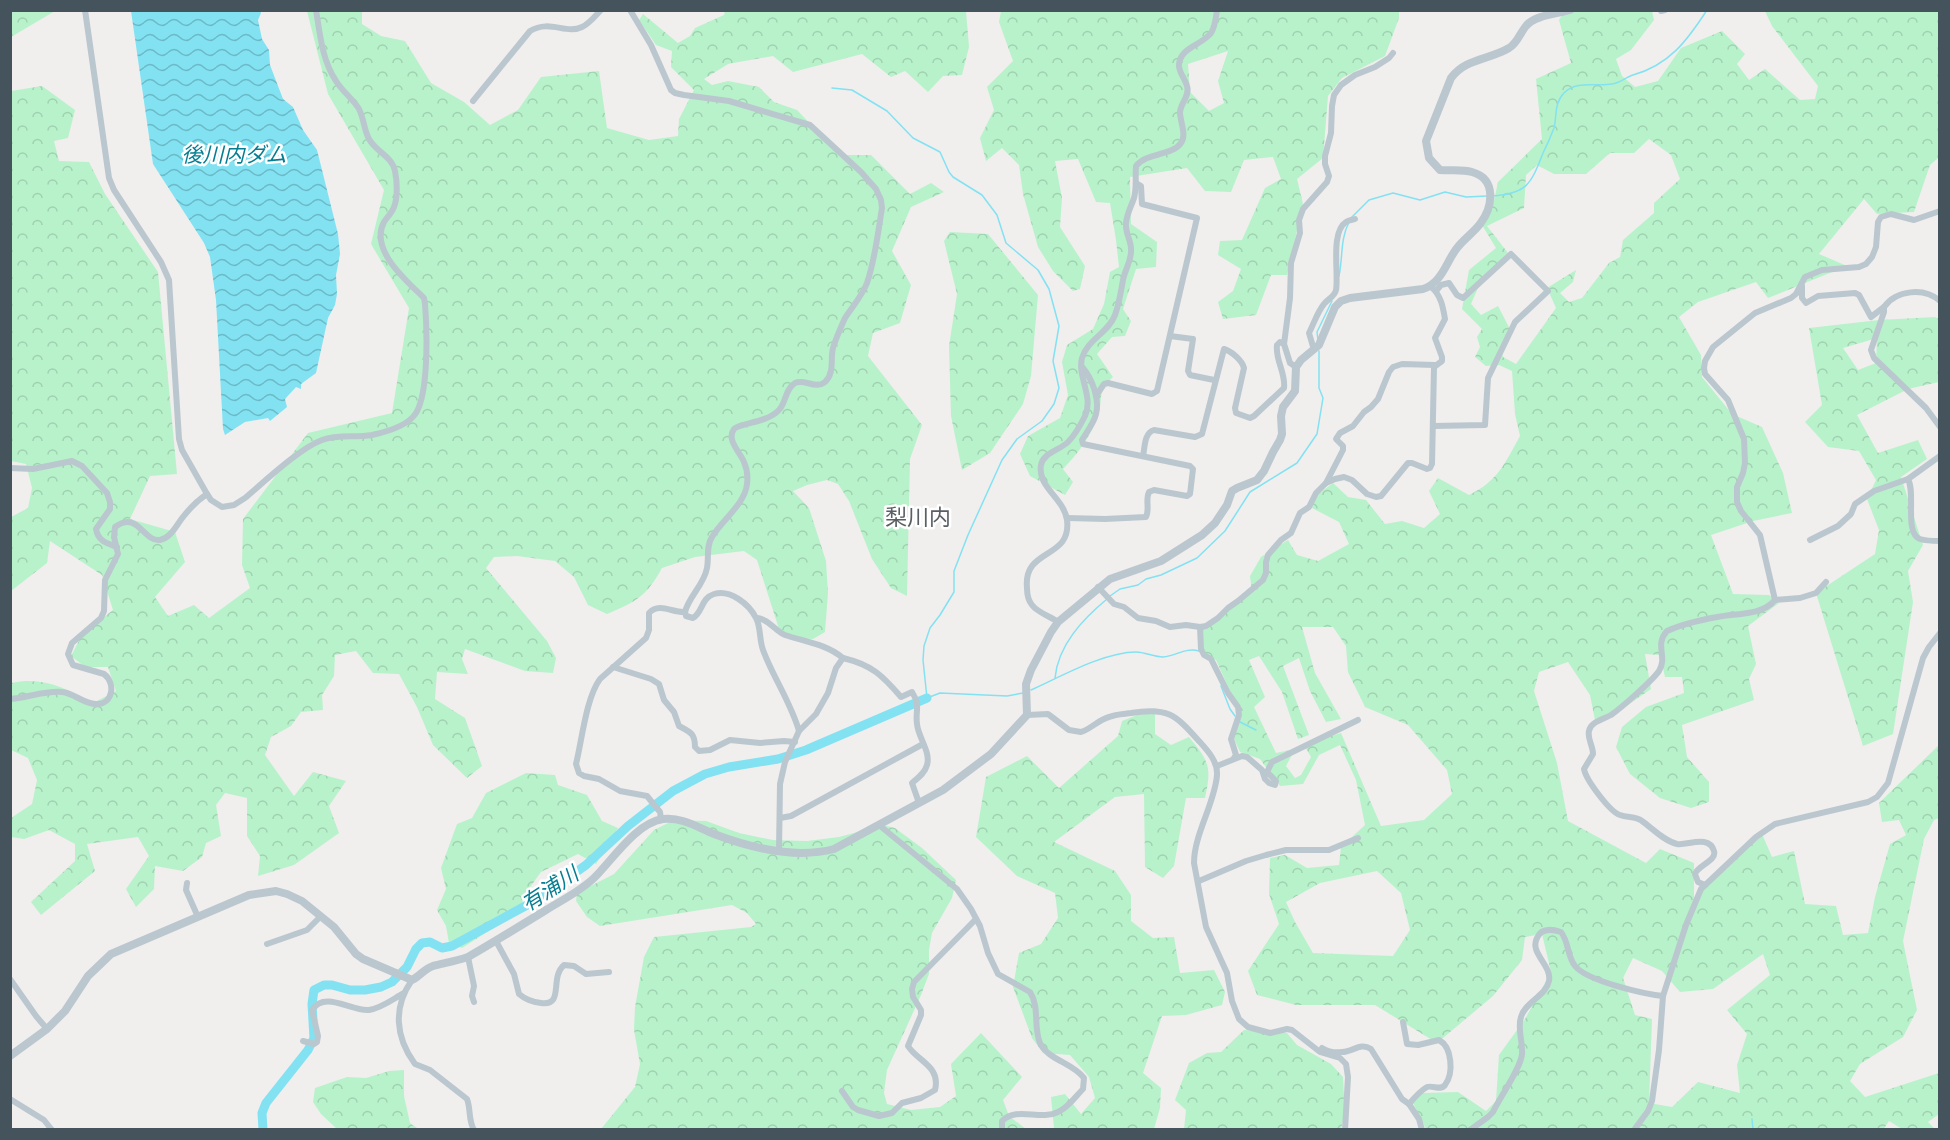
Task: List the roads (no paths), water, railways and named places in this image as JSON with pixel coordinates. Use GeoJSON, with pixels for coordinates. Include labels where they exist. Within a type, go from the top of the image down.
{"type":"FeatureCollection","features":[{"type":"Feature","properties":{"kind":"street"},"geometry":{"type":"LineString","coordinates":[[85,10],[109,178],[114,190],[161,262],[169,280],[179,440],[182,450],[207,494],[222,507],[228,507],[245,498],[308,447],[321,440],[383,432],[411,419],[419,406],[424,379],[427,337],[424,298],[390,262],[383,249],[380,235],[396,199],[395,171],[389,159],[369,140],[357,107],[336,81],[328,66],[322,49],[316,10]]}},
{"type":"Feature","properties":{"kind":"street"},"geometry":{"type":"LineString","coordinates":[[474,101],[530,31],[548,25],[575,29],[582,27],[601,10]]}},
{"type":"Feature","properties":{"kind":"street"},"geometry":{"type":"LineString","coordinates":[[630,10],[651,45],[671,90],[684,95],[738,103],[810,125],[876,189],[882,208],[866,286],[845,320],[832,351],[831,373],[827,381],[820,385],[795,383],[789,389],[779,411],[766,420],[740,425],[733,431],[733,442],[747,470],[747,485],[744,495],[708,546],[707,569],[685,612]]}},
{"type":"Feature","properties":{"kind":"street"},"geometry":{"type":"LineString","coordinates":[[1058,622],[1036,609],[1030,603],[1027,593],[1026,580],[1033,562],[1059,546],[1065,539],[1067,518],[1058,499],[1046,487],[1042,479],[1040,468],[1042,460],[1071,439],[1086,414],[1088,406],[1082,359],[1115,316],[1123,277],[1131,255],[1125,225],[1134,198],[1136,166],[1140,162],[1177,147],[1182,142],[1184,134],[1180,110],[1188,92],[1179,63],[1187,50],[1209,36],[1217,10]]}},
{"type":"Feature","properties":{"kind":"street"},"geometry":{"type":"LineString","coordinates":[[1433,289],[1457,247],[1480,224],[1490,206],[1491,195],[1486,180],[1479,174],[1469,171],[1440,170],[1426,149],[1426,141],[1451,78],[1456,71],[1469,62],[1510,48],[1527,24],[1535,19],[1570,10]]}},
{"type":"Feature","properties":{"kind":"street"},"geometry":{"type":"LineString","coordinates":[[1296,367],[1290,363],[1284,344],[1290,298],[1291,263],[1300,233],[1299,220],[1303,209],[1329,176],[1325,156],[1331,133],[1334,94],[1341,85],[1355,75],[1389,58],[1393,53]]}},
{"type":"Feature","properties":{"kind":"street"},"geometry":{"type":"LineString","coordinates":[[1096,396],[1104,384],[1108,383],[1155,394],[1197,218],[1142,204],[1141,186],[1136,183]]}},
{"type":"Feature","properties":{"kind":"street"},"geometry":{"type":"LineString","coordinates":[[1775,600],[1760,536],[1737,502],[1737,487],[1745,463],[1744,439],[1728,400],[1707,378],[1704,368],[1705,361],[1713,347],[1761,309],[1796,294],[1805,277],[1822,270],[1859,267],[1866,264],[1876,247],[1878,222],[1881,217],[1891,214],[1914,220],[1940,211]]}},
{"type":"Feature","properties":{"kind":"street"},"geometry":{"type":"LineString","coordinates":[[1314,350],[1309,333],[1323,305],[1336,290],[1335,268],[1338,240],[1346,222],[1355,219]]}},
{"type":"Feature","properties":{"kind":"street"},"geometry":{"type":"LineString","coordinates":[[474,1130],[470,1122],[469,1104],[463,1094],[430,1070],[419,1067],[411,1059],[404,1042],[398,1015],[409,979],[434,966],[468,957],[576,892],[593,879],[636,833],[661,816],[688,822],[730,839],[779,850],[820,852],[834,849],[964,776],[991,754],[1027,715],[1026,684],[1031,670],[1058,622],[1102,590],[1110,579],[1161,561],[1202,535],[1215,523],[1233,491],[1257,480],[1280,441],[1281,416],[1283,407],[1295,391],[1296,367],[1324,337],[1330,316],[1341,301],[1350,298],[1433,289],[1449,283],[1457,295],[1463,298],[1511,254],[1548,291],[1515,322],[1488,378],[1485,425],[1433,426]]}},
{"type":"Feature","properties":{"kind":"street"},"geometry":{"type":"LineString","coordinates":[[1802,282],[1802,298],[1806,303],[1818,296],[1855,293],[1859,295],[1870,317],[1893,298],[1907,293],[1930,293],[1940,301]]}},
{"type":"Feature","properties":{"kind":"street"},"geometry":{"type":"LineString","coordinates":[[1326,483],[1343,450],[1336,439],[1340,433],[1353,426],[1378,399],[1393,367],[1402,364],[1435,365],[1442,361],[1435,338],[1445,319],[1442,303],[1433,289]]}},
{"type":"Feature","properties":{"kind":"street"},"geometry":{"type":"LineString","coordinates":[[1884,307],[1871,350],[1872,355],[1926,408],[1940,427]]}},
{"type":"Feature","properties":{"kind":"street"},"geometry":{"type":"LineString","coordinates":[[1170,336],[1193,339],[1188,371],[1190,375],[1215,380]]}},
{"type":"Feature","properties":{"kind":"street"},"geometry":{"type":"LineString","coordinates":[[1143,456],[1150,431],[1195,437],[1202,435],[1222,351],[1226,349],[1243,363],[1244,368],[1235,408],[1236,413],[1250,418],[1254,416],[1284,388],[1285,382],[1276,352],[1280,342],[1284,344]]}},
{"type":"Feature","properties":{"kind":"street"},"geometry":{"type":"LineString","coordinates":[[1102,590],[1114,604],[1124,607],[1138,618],[1156,621],[1170,627],[1206,626],[1218,618],[1263,580],[1268,555],[1281,540],[1291,533],[1300,513],[1309,507],[1316,493],[1326,483],[1335,478],[1344,477],[1352,480],[1367,494],[1376,497],[1381,496],[1408,463],[1426,469],[1430,468],[1432,464],[1435,365]]}},
{"type":"Feature","properties":{"kind":"street"},"geometry":{"type":"LineString","coordinates":[[1067,518],[1105,519],[1146,516],[1149,492],[1154,490],[1187,496],[1190,494],[1192,469],[1190,466],[1081,443],[1096,415],[1096,396],[1089,376],[1082,367]]}},
{"type":"Feature","properties":{"kind":"street"},"geometry":{"type":"LineString","coordinates":[[1810,540],[1838,526],[1851,514],[1855,504],[1874,491],[1908,479],[1940,456]]}},
{"type":"Feature","properties":{"kind":"street"},"geometry":{"type":"LineString","coordinates":[[10,468],[33,469],[72,461],[82,466],[107,493],[111,502],[110,509],[96,529],[97,536],[104,543],[117,547]]}},
{"type":"Feature","properties":{"kind":"street"},"geometry":{"type":"LineString","coordinates":[[1908,479],[1913,502],[1911,518],[1916,537],[1922,540],[1940,541]]}},
{"type":"Feature","properties":{"kind":"street"},"geometry":{"type":"LineString","coordinates":[[10,699],[61,692],[98,705],[107,701],[112,687],[108,677],[73,665],[68,654],[72,643],[101,618],[104,611],[105,580],[117,559],[114,532],[116,527],[121,523],[131,522],[155,539],[163,539],[207,494]]}},
{"type":"Feature","properties":{"kind":"street"},"geometry":{"type":"LineString","coordinates":[[1705,885],[1698,882],[1695,874],[1699,867],[1713,857],[1714,850],[1707,843],[1698,841],[1674,843],[1653,831],[1640,819],[1615,813],[1599,795],[1584,769],[1593,753],[1588,731],[1591,726],[1625,704],[1657,673],[1662,661],[1660,641],[1667,631],[1717,617],[1758,611],[1766,608],[1775,600],[1800,598],[1816,593],[1826,582]]}},
{"type":"Feature","properties":{"kind":"street"},"geometry":{"type":"LineString","coordinates":[[685,612],[689,618],[697,615],[707,597],[720,593],[731,595],[757,618],[763,651],[799,731]]}},
{"type":"Feature","properties":{"kind":"street"},"geometry":{"type":"LineString","coordinates":[[661,816],[653,803],[642,794],[620,791],[599,779],[584,776],[577,768],[591,697],[600,679],[646,638],[649,630],[649,613],[652,609],[658,607],[680,613],[685,612]]}},
{"type":"Feature","properties":{"kind":"street"},"geometry":{"type":"LineString","coordinates":[[757,618],[763,619],[784,634],[817,646],[828,647],[843,658],[864,664],[885,679],[901,697],[912,692],[918,705],[917,724],[928,754],[928,765],[921,776],[912,783],[919,803]]}},
{"type":"Feature","properties":{"kind":"street"},"geometry":{"type":"LineString","coordinates":[[1200,627],[1201,649],[1214,665],[1238,707],[1239,715],[1231,740],[1236,755],[1234,759]]}},
{"type":"Feature","properties":{"kind":"street"},"geometry":{"type":"LineString","coordinates":[[1634,1130],[1648,1112],[1652,1101],[1663,996],[1698,894],[1755,837],[1775,824],[1868,802],[1883,791],[1888,783],[1904,732],[1923,658],[1940,633]]}},
{"type":"Feature","properties":{"kind":"street"},"geometry":{"type":"LineString","coordinates":[[779,850],[782,774],[785,762],[799,731],[816,714],[828,693],[836,668],[843,658]]}},
{"type":"Feature","properties":{"kind":"street"},"geometry":{"type":"LineString","coordinates":[[613,667],[651,679],[659,684],[664,700],[674,712],[679,726],[692,734],[695,738],[695,747],[699,751],[710,750],[730,740],[760,743],[795,742]]}},
{"type":"Feature","properties":{"kind":"street"},"geometry":{"type":"LineString","coordinates":[[1027,715],[1048,714],[1069,730],[1081,732],[1109,717],[1159,710],[1168,713],[1210,754],[1216,766],[1216,781],[1194,856],[1206,927],[1227,973],[1232,1001],[1239,1019],[1248,1027],[1270,1033],[1292,1030],[1320,1052],[1340,1058],[1346,1064],[1348,1077],[1345,1130]]}},
{"type":"Feature","properties":{"kind":"street"},"geometry":{"type":"LineString","coordinates":[[1216,766],[1242,756],[1247,757],[1262,770],[1265,779],[1275,785],[1276,781],[1268,771],[1272,762],[1358,720]]}},
{"type":"Feature","properties":{"kind":"street"},"geometry":{"type":"LineString","coordinates":[[780,818],[791,816],[923,744]]}},
{"type":"Feature","properties":{"kind":"street"},"geometry":{"type":"LineString","coordinates":[[879,825],[952,884],[971,909],[998,974],[1030,992],[1040,1044],[1050,1054],[1075,1068],[1085,1082],[1083,1089],[1063,1109],[1051,1115],[1035,1116],[1028,1113],[1010,1115],[1002,1121],[1002,1130]]}},
{"type":"Feature","properties":{"kind":"street"},"geometry":{"type":"LineString","coordinates":[[1199,881],[1266,855],[1286,850],[1329,850],[1358,838]]}},
{"type":"Feature","properties":{"kind":"street"},"geometry":{"type":"LineString","coordinates":[[187,883],[186,890],[198,918]]}},
{"type":"Feature","properties":{"kind":"street"},"geometry":{"type":"LineString","coordinates":[[10,1056],[47,1029],[69,1005],[88,976],[111,954],[249,895],[276,891],[287,894],[302,902],[334,927],[356,954],[363,959],[409,979]]}},
{"type":"Feature","properties":{"kind":"street"},"geometry":{"type":"LineString","coordinates":[[267,944],[307,930],[321,916]]}},
{"type":"Feature","properties":{"kind":"street"},"geometry":{"type":"LineString","coordinates":[[842,1091],[853,1107],[879,1116],[892,1113],[903,1103],[921,1098],[935,1090],[936,1081],[930,1066],[908,1046],[921,1015],[912,989],[914,982],[976,919]]}},
{"type":"Feature","properties":{"kind":"street"},"geometry":{"type":"LineString","coordinates":[[1470,1130],[1493,1112],[1520,1064],[1522,1055],[1521,1016],[1549,982],[1548,969],[1536,948],[1535,941],[1541,932],[1548,929],[1561,932],[1567,943],[1571,959],[1583,972],[1613,985],[1663,996]]}},
{"type":"Feature","properties":{"kind":"street"},"geometry":{"type":"LineString","coordinates":[[496,940],[514,974],[519,994],[534,1002],[547,1004],[552,1002],[555,998],[556,976],[558,970],[564,965],[574,966],[586,974],[609,972]]}},
{"type":"Feature","properties":{"kind":"street"},"geometry":{"type":"LineString","coordinates":[[468,957],[474,986],[472,996],[474,1002]]}},
{"type":"Feature","properties":{"kind":"street"},"geometry":{"type":"LineString","coordinates":[[10,979],[47,1029]]}},
{"type":"Feature","properties":{"kind":"street"},"geometry":{"type":"LineString","coordinates":[[303,1041],[314,1044],[317,1042],[318,1036],[312,1010],[315,1005],[323,1002],[337,1002],[356,1009],[369,1010],[404,993]]}},
{"type":"Feature","properties":{"kind":"street"},"geometry":{"type":"LineString","coordinates":[[1403,1022],[1407,1044],[1418,1046],[1439,1040],[1445,1043],[1451,1069],[1445,1085],[1441,1088],[1428,1087],[1409,1104]]}},
{"type":"Feature","properties":{"kind":"street"},"geometry":{"type":"LineString","coordinates":[[1308,1043],[1313,1043],[1325,1050],[1342,1052],[1360,1046],[1371,1049],[1402,1099],[1409,1104],[1419,1119],[1422,1130]]}},
{"type":"Feature","properties":{"kind":"street"},"geometry":{"type":"LineString","coordinates":[[10,1100],[44,1120],[52,1130]]}},
{"type":"Feature","properties":{"kind":"water","name":"後川内ダム"},"geometry":{"type":"Polygon","coordinates":[[[131,11],[260,11],[258,20],[262,39],[269,50],[270,65],[283,99],[293,107],[303,130],[317,150],[338,234],[340,254],[336,275],[337,294],[335,305],[328,318],[316,373],[301,384],[301,389],[296,387],[285,399],[287,407],[270,421],[268,418],[245,422],[225,435],[216,300],[210,257],[204,243],[153,164],[131,11]]]}},
{"type":"Feature","properties":{"kind":"waterway"},"geometry":{"type":"LineString","coordinates":[[1492,196],[1513,193],[1531,180],[1554,128],[1557,105],[1564,93],[1581,85],[1615,83],[1657,65],[1684,42],[1707,10]]}},
{"type":"Feature","properties":{"kind":"waterway"},"geometry":{"type":"LineString","coordinates":[[832,88],[852,90],[887,111],[913,138],[940,152],[953,177],[982,195],[997,215],[1006,243],[1038,270],[1049,289],[1059,326],[1053,361],[1059,388],[1054,404],[1042,421],[1017,439],[1002,460],[954,571],[954,592],[930,628],[924,646],[923,660],[927,698],[940,693],[1007,696],[1023,693]]}},
{"type":"Feature","properties":{"kind":"waterway"},"geometry":{"type":"LineString","coordinates":[[1351,218],[1369,200],[1393,193],[1420,200],[1445,192],[1466,197],[1487,196]]}},
{"type":"Feature","properties":{"kind":"waterway"},"geometry":{"type":"LineString","coordinates":[[1339,276],[1343,242],[1349,222]]}},
{"type":"Feature","properties":{"kind":"waterway"},"geometry":{"type":"LineString","coordinates":[[1318,340],[1317,332],[1332,301]]}},
{"type":"Feature","properties":{"kind":"waterway"},"geometry":{"type":"LineString","coordinates":[[1110,596],[1120,589],[1138,585],[1146,579],[1161,575],[1197,558],[1225,531],[1250,492],[1297,463],[1317,434],[1323,398],[1319,388],[1319,351]]}},
{"type":"Feature","properties":{"kind":"waterway"},"geometry":{"type":"LineString","coordinates":[[1055,678],[1066,644],[1089,615],[1107,599]]}},
{"type":"Feature","properties":{"kind":"waterway"},"geometry":{"type":"LineString","coordinates":[[1031,690],[1082,666],[1110,656],[1136,652],[1163,657],[1190,650],[1199,651]]}},
{"type":"Feature","properties":{"kind":"waterway"},"geometry":{"type":"LineString","coordinates":[[1221,686],[1235,716]]}},
{"type":"Feature","properties":{"kind":"waterway","name":"有浦川"},"geometry":{"type":"LineString","coordinates":[[263,1130],[262,1113],[266,1103],[308,1050],[314,1038],[312,1004],[314,990],[324,985],[350,990],[365,990],[392,982],[407,967],[416,949],[422,943],[430,942],[442,948],[452,946],[529,904],[586,865],[628,826],[673,791],[705,774],[729,767],[778,759],[806,750],[927,698]]}},
{"type":"Feature","properties":{"kind":"waterway"},"geometry":{"type":"LineString","coordinates":[[1240,722],[1256,730]]}},
{"type":"Feature","properties":{"kind":"waterway"},"geometry":{"type":"LineString","coordinates":[[1752,1119],[1753,1130]]}},
{"type":"Feature","properties":{"kind":"district","name":"梨川内"},"geometry":{"type":"Point","coordinates":[918,517]}}]}
